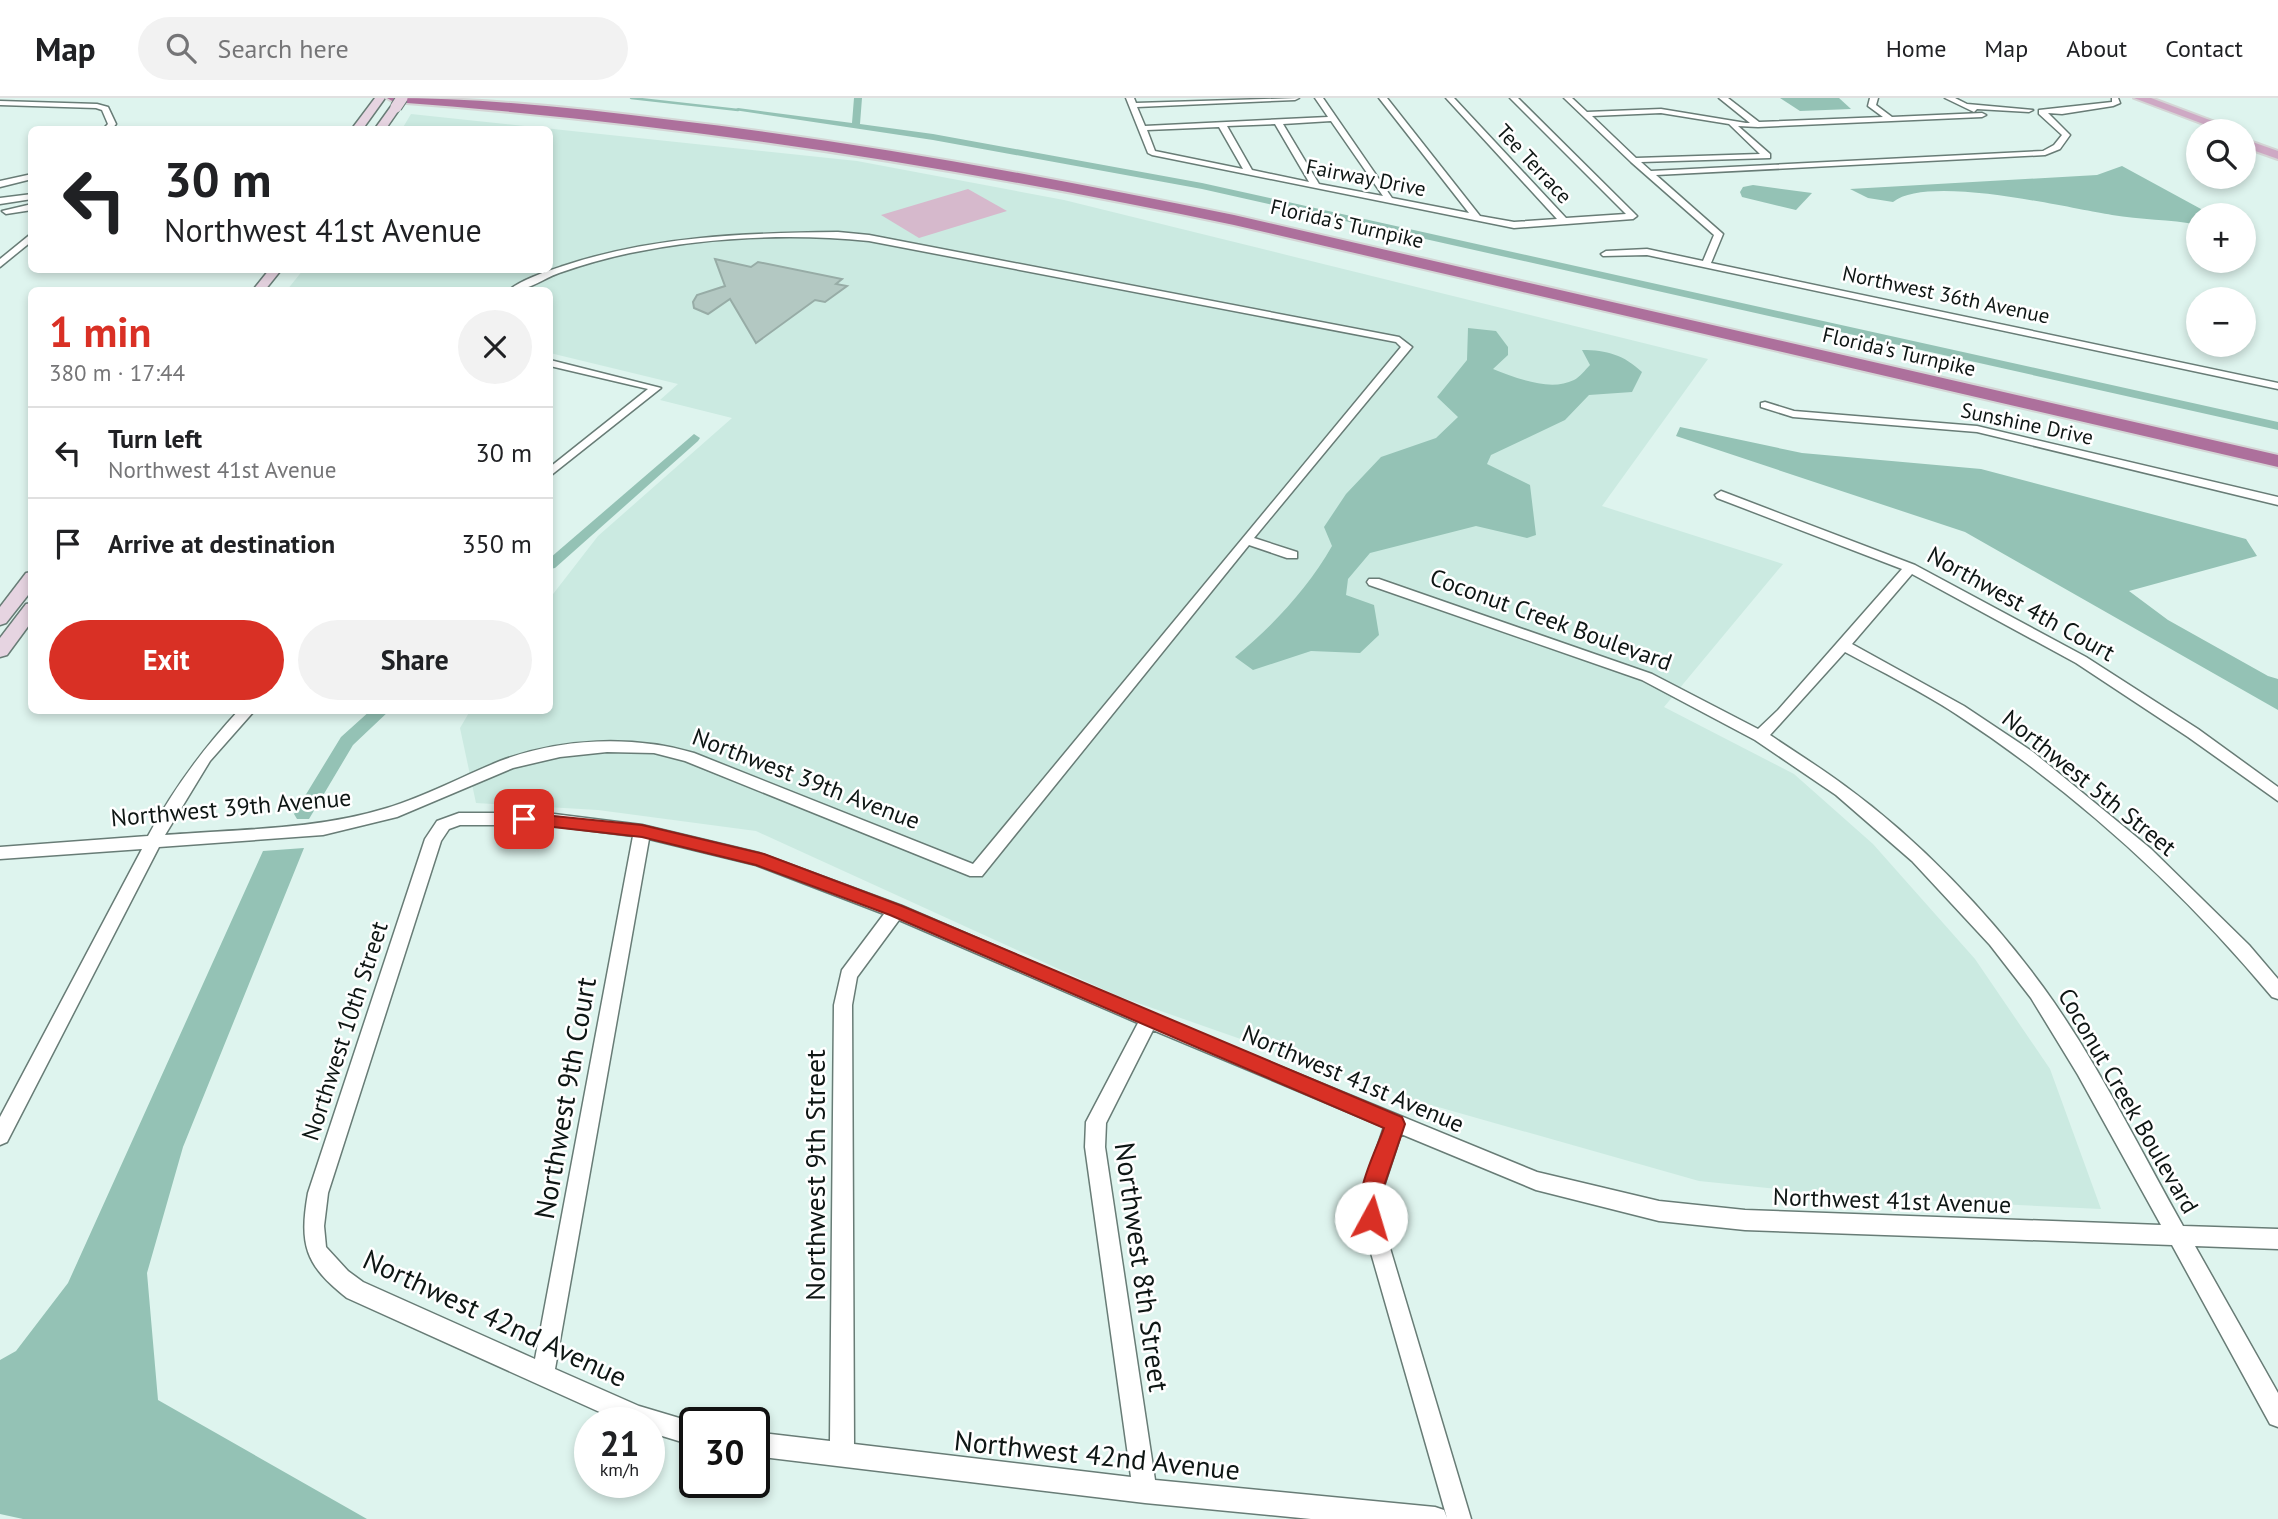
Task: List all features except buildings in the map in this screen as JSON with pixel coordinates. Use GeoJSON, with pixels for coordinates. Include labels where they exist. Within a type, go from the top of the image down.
{"type":"FeatureCollection","features":[{"type":"Feature","properties":{"kind":"highway","name":"Florida's Turnpike"},"geometry":{"type":"LineString","coordinates":[[509,98],[695,117],[828,135],[1094,180],[1255,213],[2278,446]]}},
{"type":"Feature","properties":{"kind":"highway","name":"Florida's Turnpike"},"geometry":{"type":"LineString","coordinates":[[397,101],[554,110],[685,125],[943,162],[1091,190],[1234,220],[2278,461]]}},
{"type":"Feature","properties":{"kind":"main road"},"geometry":{"type":"LineString","coordinates":[[359,126],[380,98]]}},
{"type":"Feature","properties":{"kind":"main road"},"geometry":{"type":"LineString","coordinates":[[2140,98],[2197,119]]}},
{"type":"Feature","properties":{"kind":"main road"},"geometry":{"type":"LineString","coordinates":[[2120,99],[2191,117]]}},
{"type":"Feature","properties":{"kind":"main road"},"geometry":{"type":"LineString","coordinates":[[2120,99],[2186,122]]}},
{"type":"Feature","properties":{"kind":"main road"},"geometry":{"type":"LineString","coordinates":[[381,126],[397,101]]}},
{"type":"Feature","properties":{"kind":"main road"},"geometry":{"type":"LineString","coordinates":[[2256,139],[2278,147]]}},
{"type":"Feature","properties":{"kind":"main road"},"geometry":{"type":"LineString","coordinates":[[2256,147],[2278,155]]}},
{"type":"Feature","properties":{"kind":"main road"},"geometry":{"type":"LineString","coordinates":[[261,287],[273,273]]}},
{"type":"Feature","properties":{"kind":"main road"},"geometry":{"type":"LineString","coordinates":[[0,619],[28,582]]}},
{"type":"Feature","properties":{"kind":"main road"},"geometry":{"type":"LineString","coordinates":[[0,651],[28,613]]}},
{"type":"Feature","properties":{"kind":"street"},"geometry":{"type":"LineString","coordinates":[[1132,102],[1295,98]]}},
{"type":"Feature","properties":{"kind":"street"},"geometry":{"type":"LineString","coordinates":[[1319,98],[1390,201]]}},
{"type":"Feature","properties":{"kind":"street"},"geometry":{"type":"LineString","coordinates":[[1383,98],[1477,218]]}},
{"type":"Feature","properties":{"kind":"street","name":"Tee Terrace"},"geometry":{"type":"LineString","coordinates":[[1450,98],[1564,222]]}},
{"type":"Feature","properties":{"kind":"street","name":"Fairway Drive"},"geometry":{"type":"LineString","coordinates":[[1132,102],[1152,153],[1514,225],[1633,216],[1514,98]]}},
{"type":"Feature","properties":{"kind":"street"},"geometry":{"type":"LineString","coordinates":[[1568,98],[1634,160],[1720,234],[1706,264]]}},
{"type":"Feature","properties":{"kind":"street"},"geometry":{"type":"LineString","coordinates":[[1723,98],[1758,125]]}},
{"type":"Feature","properties":{"kind":"street"},"geometry":{"type":"LineString","coordinates":[[1874,98],[1872,106],[1891,119]]}},
{"type":"Feature","properties":{"kind":"street"},"geometry":{"type":"LineString","coordinates":[[1974,98],[2062,112],[2116,103],[2120,99]]}},
{"type":"Feature","properties":{"kind":"street"},"geometry":{"type":"LineString","coordinates":[[1968,106],[2036,109],[2097,98],[2120,99]]}},
{"type":"Feature","properties":{"kind":"street"},"geometry":{"type":"LineString","coordinates":[[1586,114],[1661,111],[1732,125],[1982,115],[1953,99]]}},
{"type":"Feature","properties":{"kind":"street"},"geometry":{"type":"LineString","coordinates":[[0,103],[97,106],[105,109],[112,124],[110,126]]}},
{"type":"Feature","properties":{"kind":"street"},"geometry":{"type":"LineString","coordinates":[[2036,109],[2066,135],[2052,138]]}},
{"type":"Feature","properties":{"kind":"street"},"geometry":{"type":"LineString","coordinates":[[2036,109],[2052,138]]}},
{"type":"Feature","properties":{"kind":"street"},"geometry":{"type":"LineString","coordinates":[[1142,128],[1333,119]]}},
{"type":"Feature","properties":{"kind":"street"},"geometry":{"type":"LineString","coordinates":[[1278,122],[1316,186]]}},
{"type":"Feature","properties":{"kind":"street"},"geometry":{"type":"LineString","coordinates":[[1222,125],[1249,172]]}},
{"type":"Feature","properties":{"kind":"street"},"geometry":{"type":"LineString","coordinates":[[1634,160],[1768,156],[1732,125]]}},
{"type":"Feature","properties":{"kind":"street"},"geometry":{"type":"LineString","coordinates":[[1651,173],[2045,153],[2052,138]]}},
{"type":"Feature","properties":{"kind":"street"},"geometry":{"type":"LineString","coordinates":[[0,184],[28,177]]}},
{"type":"Feature","properties":{"kind":"street"},"geometry":{"type":"LineString","coordinates":[[0,196],[28,191]]}},
{"type":"Feature","properties":{"kind":"street"},"geometry":{"type":"LineString","coordinates":[[0,201],[28,197]]}},
{"type":"Feature","properties":{"kind":"street"},"geometry":{"type":"LineString","coordinates":[[0,212],[28,208]]}},
{"type":"Feature","properties":{"kind":"street"},"geometry":{"type":"LineString","coordinates":[[553,270],[637,247],[838,234],[1399,340],[1407,347],[1246,540],[1292,555]]}},
{"type":"Feature","properties":{"kind":"street"},"geometry":{"type":"LineString","coordinates":[[0,264],[28,240]]}},
{"type":"Feature","properties":{"kind":"street","name":"Northwest 36th Avenue"},"geometry":{"type":"LineString","coordinates":[[1606,254],[1647,252],[2278,386]]}},
{"type":"Feature","properties":{"kind":"street"},"geometry":{"type":"LineString","coordinates":[[519,287],[548,273]]}},
{"type":"Feature","properties":{"kind":"street"},"geometry":{"type":"LineString","coordinates":[[553,364],[656,387],[553,470]]}},
{"type":"Feature","properties":{"kind":"street","name":"Sunshine Drive"},"geometry":{"type":"LineString","coordinates":[[1765,405],[1793,414],[1977,429],[2278,501]]}},
{"type":"Feature","properties":{"kind":"street","name":"Northwest 4th Court"},"geometry":{"type":"LineString","coordinates":[[1721,495],[1910,568],[2081,660],[2193,733],[2278,795]]}},
{"type":"Feature","properties":{"kind":"street","name":"Northwest 39th Avenue"},"geometry":{"type":"LineString","coordinates":[[0,853],[73,845],[154,843],[323,829],[391,813],[509,764],[560,752],[596,748],[654,748],[689,757],[976,872],[1246,540]]}},
{"type":"Feature","properties":{"kind":"street"},"geometry":{"type":"LineString","coordinates":[[1760,736],[1783,714],[1910,568]]}},
{"type":"Feature","properties":{"kind":"street","name":"Coconut Creek Boulevard"},"geometry":{"type":"LineString","coordinates":[[1374,582],[1647,677],[1760,736],[1841,792],[1918,857],[1996,940],[2037,993],[2085,1069],[2278,1416]]}},
{"type":"Feature","properties":{"kind":"street","name":"Northwest 5th Street"},"geometry":{"type":"LineString","coordinates":[[1843,645],[1959,709],[2028,756],[2145,853],[2243,950],[2278,992]]}},
{"type":"Feature","properties":{"kind":"street"},"geometry":{"type":"LineString","coordinates":[[0,1136],[170,810],[205,757],[244,714]]}},
{"type":"Feature","properties":{"kind":"street","name":"Northwest 41st Avenue"},"geometry":{"type":"LineString","coordinates":[[443,825],[459,819],[546,819],[642,831],[759,859],[896,911],[1395,1124],[1536,1181],[1659,1210],[1745,1220],[2278,1239]]}},
{"type":"Feature","properties":{"kind":"street","name":"Northwest 10th Street"},"geometry":{"type":"LineString","coordinates":[[317,1257],[312,1227],[318,1193],[433,839],[443,825]]}},
{"type":"Feature","properties":{"kind":"street","name":"Northwest 9th Court"},"geometry":{"type":"LineString","coordinates":[[544,1375],[642,831]]}},
{"type":"Feature","properties":{"kind":"street","name":"Northwest 9th Street"},"geometry":{"type":"LineString","coordinates":[[842,1456],[843,1005],[848,975],[896,911]]}},
{"type":"Feature","properties":{"kind":"street","name":"Northwest 8th Street"},"geometry":{"type":"LineString","coordinates":[[1145,1491],[1095,1147],[1096,1122],[1149,1020]]}},
{"type":"Feature","properties":{"kind":"street"},"geometry":{"type":"LineString","coordinates":[[1395,1124],[1371,1195],[1371,1218],[1459,1519]]}},
{"type":"Feature","properties":{"kind":"street","name":"Northwest 42nd Avenue"},"geometry":{"type":"LineString","coordinates":[[317,1257],[335,1276],[355,1290],[637,1417],[679,1429]]}},
{"type":"Feature","properties":{"kind":"street","name":"Northwest 42nd Avenue"},"geometry":{"type":"LineString","coordinates":[[770,1446],[1145,1491],[1434,1519]]}},
{"type":"Feature","properties":{"kind":"shaded area"},"geometry":{"type":"Polygon","coordinates":[[[1780,98],[1839,98],[1851,109],[1800,111],[1780,98]]]}},
{"type":"Feature","properties":{"kind":"shaded area"},"geometry":{"type":"Polygon","coordinates":[[[411,114],[525,126],[404,126],[411,114]]]}},
{"type":"Feature","properties":{"kind":"shaded area"},"geometry":{"type":"Polygon","coordinates":[[[553,129],[857,161],[1064,200],[1708,359],[1602,506],[1783,564],[1664,707],[1794,774],[1873,844],[1975,959],[2050,1069],[2101,1209],[1854,1197],[1699,1181],[1417,1101],[1118,996],[756,831],[598,810],[476,803],[460,728],[468,714],[553,714],[553,594],[598,536],[732,418],[660,400],[678,384],[553,354],[553,287],[289,287],[301,273],[553,273],[553,129]]]}},
{"type":"Feature","properties":{"kind":"shaded area"},"geometry":{"type":"Polygon","coordinates":[[[2122,166],[2190,203],[2186,203],[2186,223],[2123,217],[1999,195],[1936,191],[1911,194],[1893,202],[1868,198],[1850,189],[2097,175],[2122,166]]]}},
{"type":"Feature","properties":{"kind":"shaded area"},"geometry":{"type":"Polygon","coordinates":[[[1753,185],[1812,193],[1796,210],[1742,197],[1740,192],[1743,187],[1753,185]]]}},
{"type":"Feature","properties":{"kind":"shaded area"},"geometry":{"type":"Polygon","coordinates":[[[968,189],[1007,211],[919,238],[881,215],[968,189]]]}},
{"type":"Feature","properties":{"kind":"shaded area"},"geometry":{"type":"Polygon","coordinates":[[[1468,328],[1496,331],[1508,347],[1508,355],[1493,369],[1533,382],[1554,385],[1576,379],[1590,365],[1582,350],[1615,355],[1629,361],[1642,372],[1632,392],[1589,395],[1565,420],[1491,455],[1487,464],[1530,485],[1536,535],[1527,538],[1476,526],[1370,553],[1348,579],[1346,595],[1374,605],[1379,635],[1360,653],[1311,651],[1253,670],[1235,657],[1289,606],[1312,577],[1332,546],[1324,527],[1346,494],[1381,457],[1436,438],[1458,417],[1437,397],[1467,360],[1468,328]]]}},
{"type":"Feature","properties":{"kind":"shaded area"},"geometry":{"type":"Polygon","coordinates":[[[1680,427],[1802,453],[1981,469],[2246,539],[2257,556],[2129,591],[2168,620],[2278,679],[2278,710],[1965,532],[1676,436],[1680,427]]]}},
{"type":"Feature","properties":{"kind":"shaded area"},"geometry":{"type":"Polygon","coordinates":[[[304,848],[183,1147],[147,1273],[158,1400],[367,1519],[23,1519],[0,1514],[0,1360],[16,1351],[68,1283],[263,851],[304,848]]]}},
{"type":"Feature","properties":{"kind":"waterway"},"geometry":{"type":"LineString","coordinates":[[631,98],[738,110]]}},
{"type":"Feature","properties":{"kind":"waterway"},"geometry":{"type":"LineString","coordinates":[[856,126],[858,98]]}},
{"type":"Feature","properties":{"kind":"waterway"},"geometry":{"type":"LineString","coordinates":[[738,110],[933,137],[1202,186],[2278,426]]}},
{"type":"Feature","properties":{"kind":"waterway"},"geometry":{"type":"LineString","coordinates":[[553,562],[694,438]]}},
{"type":"Feature","properties":{"kind":"waterway"},"geometry":{"type":"LineString","coordinates":[[303,814],[347,741],[377,714]]}},
{"type":"Feature","properties":{"kind":"route"},"geometry":{"type":"LineString","coordinates":[[524,819],[546,819],[642,831],[759,859],[896,911],[1395,1124],[1371,1195],[1371,1218]]}}]}
